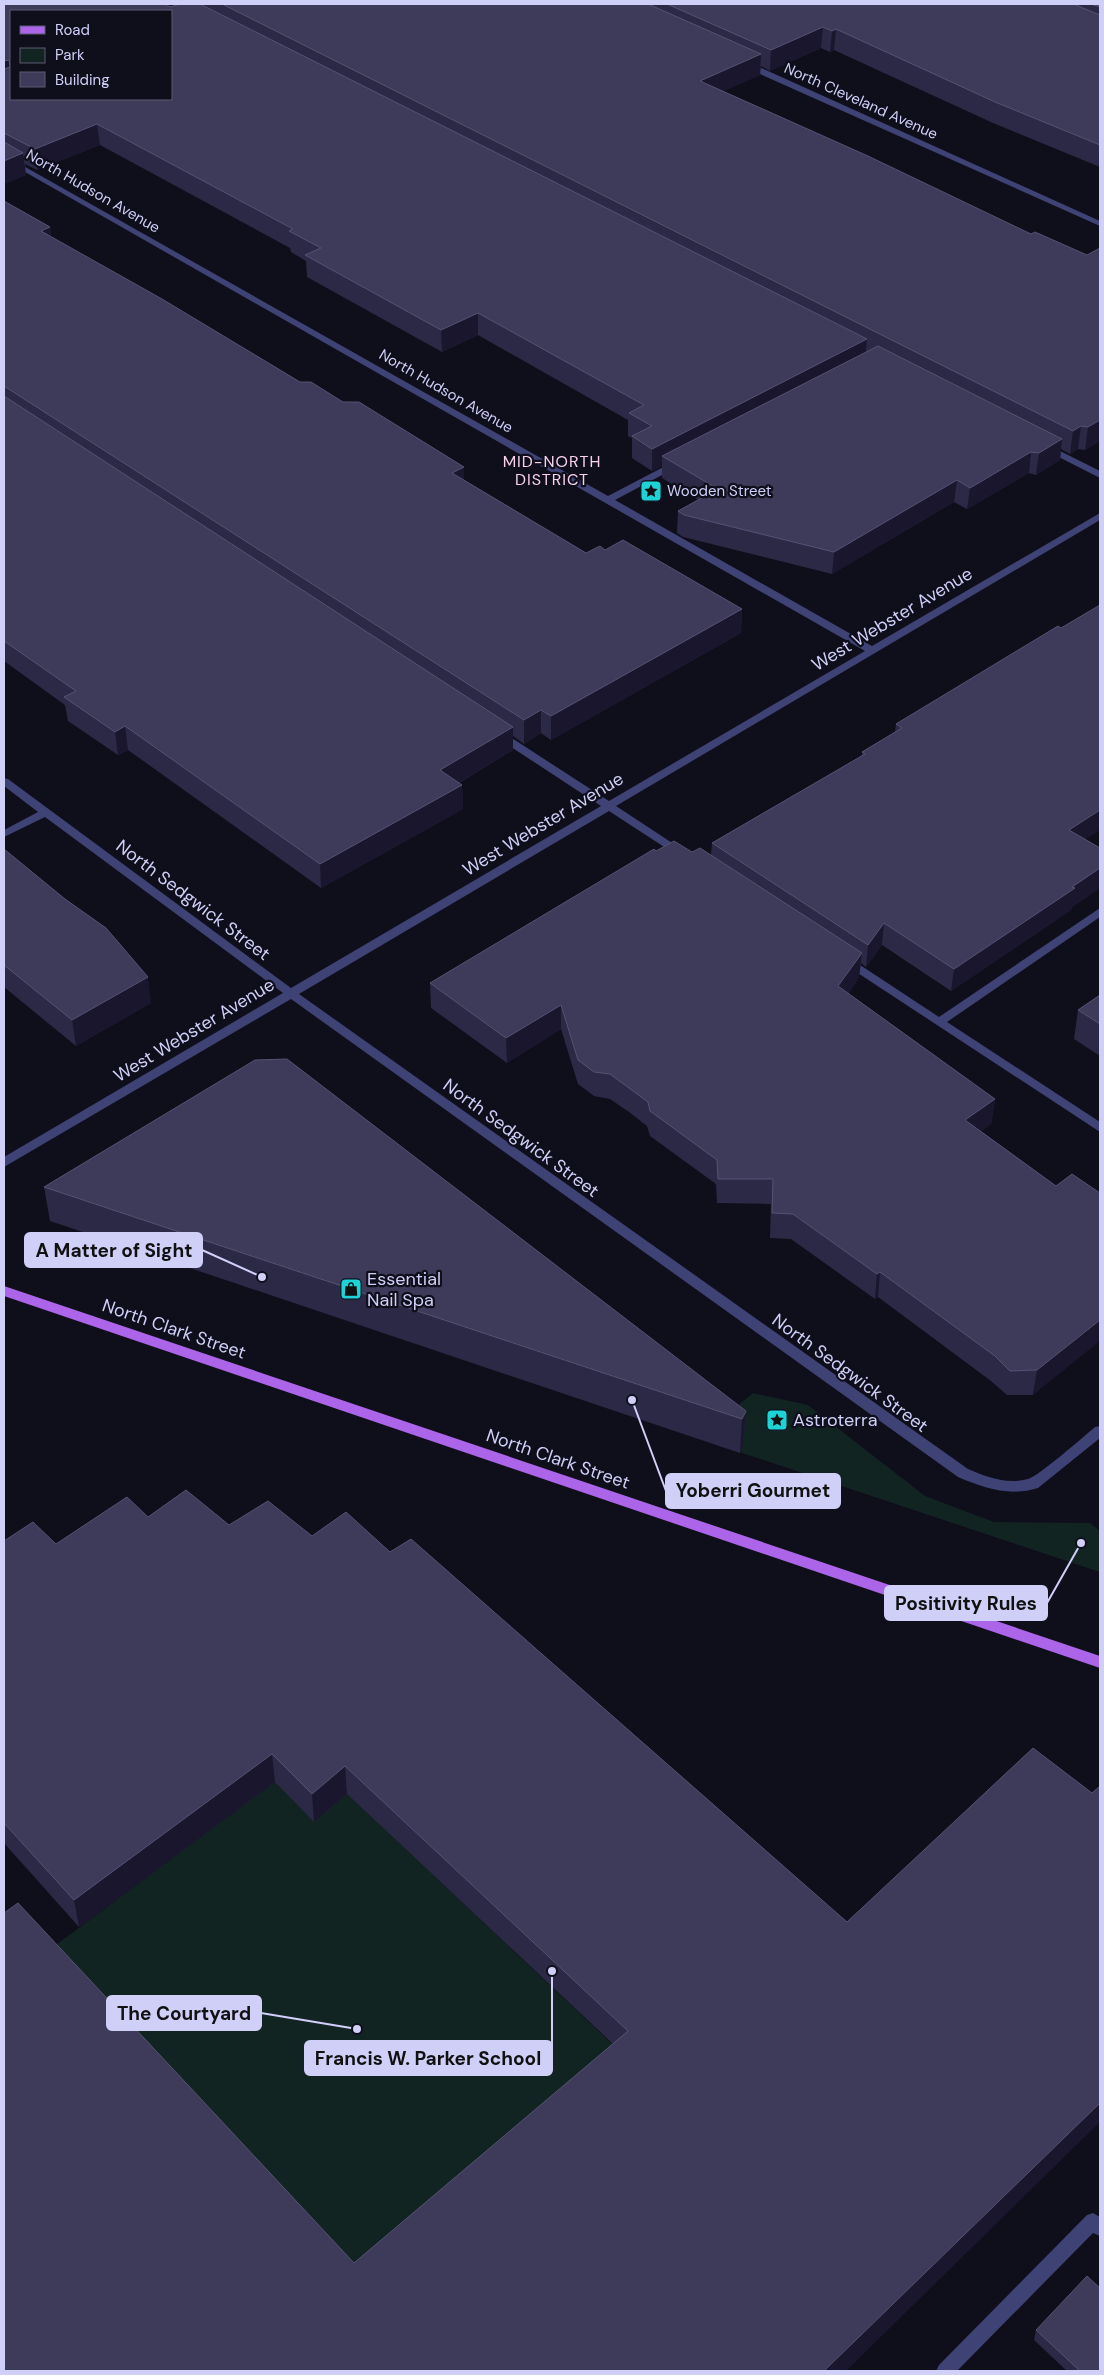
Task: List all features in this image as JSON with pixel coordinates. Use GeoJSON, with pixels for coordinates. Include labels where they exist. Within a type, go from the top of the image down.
{"type":"FeatureCollection","features":[{"type":"Feature","properties":{"kind":"main road","name":"North Clark Street"},"geometry":{"type":"LineString","coordinates":[[4,1291],[1100,1662]]}},
{"type":"Feature","properties":{"kind":"street","name":"North Cleveland Avenue"},"geometry":{"type":"LineString","coordinates":[[738,61],[1100,224]]}},
{"type":"Feature","properties":{"kind":"street","name":"North Hudson Avenue"},"geometry":{"type":"LineString","coordinates":[[4,157],[873,650]]}},
{"type":"Feature","properties":{"kind":"street"},"geometry":{"type":"LineString","coordinates":[[1039,444],[1100,475]]}},
{"type":"Feature","properties":{"kind":"street"},"geometry":{"type":"LineString","coordinates":[[608,500],[684,460]]}},
{"type":"Feature","properties":{"kind":"street","name":"West Webster Avenue"},"geometry":{"type":"LineString","coordinates":[[4,1163],[1100,516]]}},
{"type":"Feature","properties":{"kind":"street"},"geometry":{"type":"LineString","coordinates":[[488,727],[690,860]]}},
{"type":"Feature","properties":{"kind":"street","name":"North Sedgwick Street"},"geometry":{"type":"LineString","coordinates":[[4,781],[290,993],[936,1456],[963,1473],[989,1484],[1012,1487],[1034,1484],[1100,1431]]}},
{"type":"Feature","properties":{"kind":"street"},"geometry":{"type":"LineString","coordinates":[[4,834],[46,812]]}},
{"type":"Feature","properties":{"kind":"street"},"geometry":{"type":"LineString","coordinates":[[939,1022],[1100,912]]}},
{"type":"Feature","properties":{"kind":"street"},"geometry":{"type":"LineString","coordinates":[[840,957],[1100,1128]]}},
{"type":"Feature","properties":{"kind":"street"},"geometry":{"type":"LineString","coordinates":[[945,2371],[1093,2221],[1100,2228]]}},
{"type":"Feature","properties":{"kind":"green space"},"geometry":{"type":"Polygon","coordinates":[[[753,1393],[808,1405],[925,1496],[994,1522],[1090,1523],[1100,1531],[1100,1572],[697,1438],[753,1393]]]}},
{"type":"Feature","properties":{"kind":"green space"},"geometry":{"type":"Polygon","coordinates":[[[308,1757],[627,2058],[356,2289],[13,1977],[308,1757]]]}},
{"type":"Feature","properties":{"kind":"building"},"geometry":{"type":"Polygon","coordinates":[[[4,4],[168,4],[170,7],[180,4],[200,4],[867,339],[652,449],[632,436],[652,426],[629,413],[644,405],[478,313],[441,330],[305,255],[321,248],[289,231],[293,229],[97,124],[35,149],[4,133],[4,69],[10,67],[9,60],[4,61],[4,4]]]}},
{"type":"Feature","properties":{"kind":"building"},"geometry":{"type":"Polygon","coordinates":[[[222,4],[648,4],[761,54],[700,81],[868,156],[1031,234],[1035,232],[1087,255],[1100,248],[1100,420],[1088,427],[1081,426],[1073,431],[222,4]]]}},
{"type":"Feature","properties":{"kind":"building"},"geometry":{"type":"Polygon","coordinates":[[[667,4],[1073,4],[1100,15],[1100,145],[995,102],[836,29],[832,31],[823,27],[771,50],[667,4]]]}},
{"type":"Feature","properties":{"kind":"building"},"geometry":{"type":"Polygon","coordinates":[[[4,142],[23,153],[4,161],[4,142]]]}},
{"type":"Feature","properties":{"kind":"building"},"geometry":{"type":"Polygon","coordinates":[[[4,201],[50,227],[41,231],[162,299],[300,382],[311,382],[343,402],[359,402],[464,467],[452,473],[586,553],[600,546],[605,550],[623,540],[742,609],[551,716],[541,710],[524,720],[4,386],[4,201]]]}},
{"type":"Feature","properties":{"kind":"building"},"geometry":{"type":"Polygon","coordinates":[[[878,346],[1062,439],[1039,453],[1031,452],[970,488],[957,480],[834,552],[684,515],[678,511],[718,489],[662,456],[878,346]]]}},
{"type":"Feature","properties":{"kind":"building"},"geometry":{"type":"Polygon","coordinates":[[[4,396],[513,727],[440,770],[462,785],[320,864],[125,726],[115,732],[64,697],[76,691],[4,641],[4,396]]]}},
{"type":"Feature","properties":{"kind":"building"},"geometry":{"type":"Polygon","coordinates":[[[1100,605],[1100,810],[1069,830],[1100,848],[1100,868],[1072,887],[1075,888],[954,969],[884,923],[868,945],[712,843],[865,754],[862,752],[902,728],[896,724],[1058,626],[1061,628],[1100,605]]]}},
{"type":"Feature","properties":{"kind":"building"},"geometry":{"type":"Polygon","coordinates":[[[674,841],[692,852],[700,848],[862,953],[838,986],[995,1099],[965,1120],[1056,1186],[1072,1174],[1100,1193],[1100,1320],[1037,1370],[1010,1371],[995,1356],[880,1272],[877,1274],[793,1214],[772,1213],[773,1179],[718,1179],[717,1160],[650,1111],[648,1102],[610,1074],[594,1072],[578,1060],[561,1005],[506,1038],[430,983],[654,849],[656,851],[674,841]]]}},
{"type":"Feature","properties":{"kind":"building"},"geometry":{"type":"Polygon","coordinates":[[[4,849],[65,899],[106,928],[148,977],[72,1020],[4,965],[4,849]]]}},
{"type":"Feature","properties":{"kind":"building"},"geometry":{"type":"Polygon","coordinates":[[[1100,995],[1100,1024],[1078,1010],[1100,995]]]}},
{"type":"Feature","properties":{"kind":"building"},"geometry":{"type":"Polygon","coordinates":[[[287,1059],[746,1411],[742,1419],[44,1187],[255,1060],[287,1059]]]}},
{"type":"Feature","properties":{"kind":"building"},"geometry":{"type":"Polygon","coordinates":[[[186,1490],[229,1525],[268,1501],[312,1536],[346,1512],[390,1552],[411,1539],[847,1922],[1033,1748],[1092,1793],[1100,1786],[1100,2103],[824,2371],[4,2371],[4,1913],[18,1903],[354,2263],[628,2031],[345,1766],[312,1794],[272,1754],[74,1900],[4,1823],[4,1541],[33,1522],[56,1544],[127,1497],[148,1517],[186,1490]]]}},
{"type":"Feature","properties":{"kind":"building"},"geometry":{"type":"Polygon","coordinates":[[[1087,2276],[1100,2288],[1100,2371],[1080,2371],[1036,2330],[1087,2276]]]}},
{"type":"Feature","properties":{"kind":"place","name":"Wooden Street"},"geometry":{"type":"Point","coordinates":[651,491]}},
{"type":"Feature","properties":{"kind":"place","name":"A Matter of Sight"},"geometry":{"type":"Point","coordinates":[262,1277]}},
{"type":"Feature","properties":{"kind":"place","name":"Essential Nail Spa"},"geometry":{"type":"Point","coordinates":[351,1289]}},
{"type":"Feature","properties":{"kind":"place","name":"Yoberri Gourmet"},"geometry":{"type":"Point","coordinates":[632,1400]}},
{"type":"Feature","properties":{"kind":"place","name":"Astroterra"},"geometry":{"type":"Point","coordinates":[777,1420]}},
{"type":"Feature","properties":{"kind":"place","name":"Positivity Rules"},"geometry":{"type":"Point","coordinates":[1081,1543]}},
{"type":"Feature","properties":{"kind":"place","name":"Francis W. Parker School"},"geometry":{"type":"Point","coordinates":[552,1971]}},
{"type":"Feature","properties":{"kind":"place","name":"The Courtyard"},"geometry":{"type":"Point","coordinates":[357,2029]}},
{"type":"Feature","properties":{"kind":"district","name":"MID-NORTH DISTRICT"},"geometry":{"type":"Point","coordinates":[552,470]}}]}
